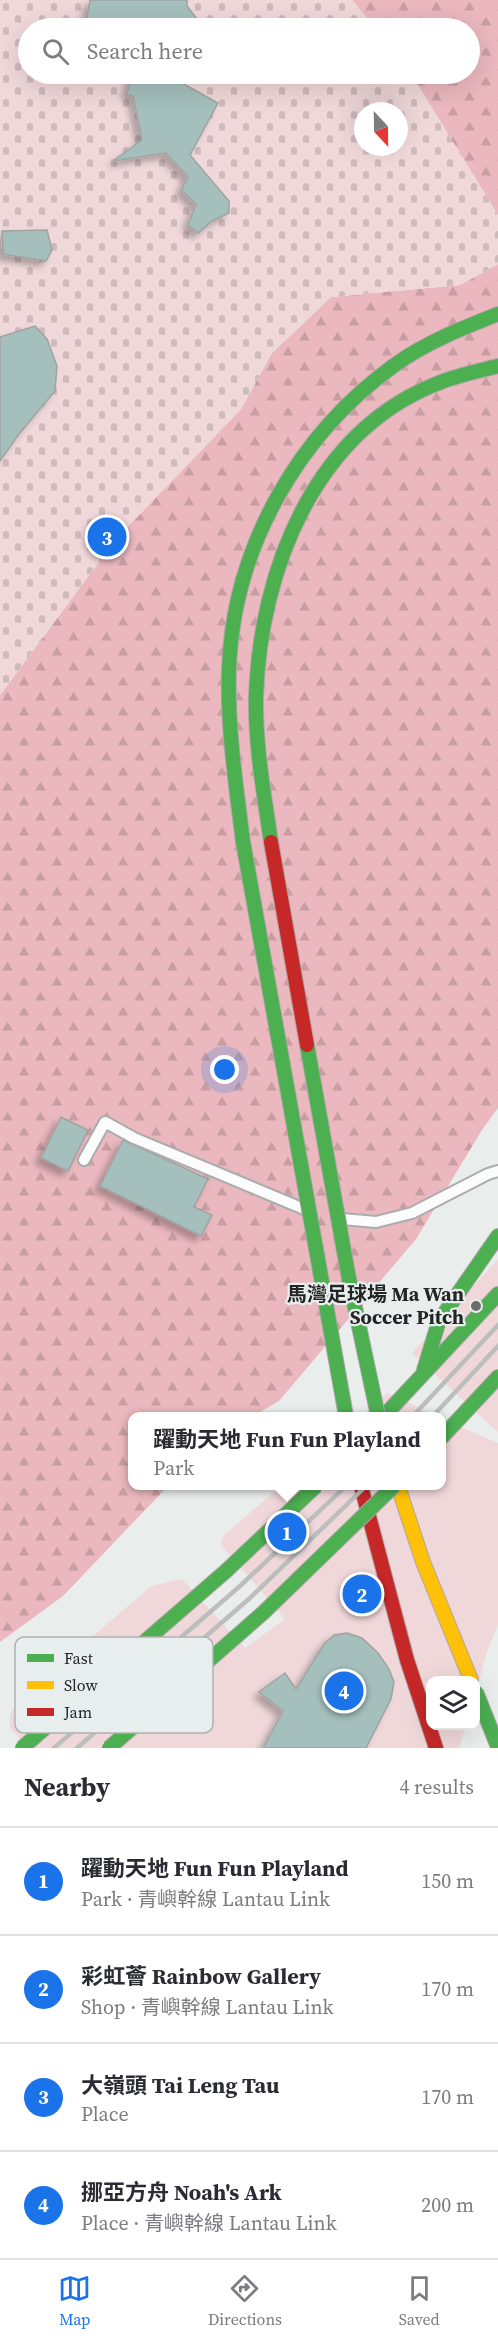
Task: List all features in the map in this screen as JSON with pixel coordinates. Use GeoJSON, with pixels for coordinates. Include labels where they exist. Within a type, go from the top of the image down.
{"type":"FeatureCollection","features":[{"type":"Feature","properties":{"kind":"highway"},"geometry":{"type":"LineString","coordinates":[[345,1412],[243,842],[232,755],[229,675],[235,613],[249,555],[274,498],[311,442],[362,388],[411,353],[452,331],[498,314]]}},
{"type":"Feature","properties":{"kind":"highway"},"geometry":{"type":"LineString","coordinates":[[377,1412],[349,1279],[271,842],[259,750],[256,699],[263,626],[273,574],[293,522],[318,482],[347,446],[382,414],[436,384],[477,370],[498,366]]}},
{"type":"Feature","properties":{"kind":"highway"},"geometry":{"type":"LineString","coordinates":[[422,1377],[439,1321],[498,1236]]}},
{"type":"Feature","properties":{"kind":"highway"},"geometry":{"type":"LineString","coordinates":[[388,1412],[498,1294]]}},
{"type":"Feature","properties":{"kind":"highway"},"geometry":{"type":"LineString","coordinates":[[446,1432],[498,1377]]}},
{"type":"Feature","properties":{"kind":"highway"},"geometry":{"type":"LineString","coordinates":[[462,1415],[498,1386]]}},
{"type":"Feature","properties":{"kind":"highway"},"geometry":{"type":"LineString","coordinates":[[150,1637],[217,1579],[311,1490]]}},
{"type":"Feature","properties":{"kind":"highway"},"geometry":{"type":"LineString","coordinates":[[362,1490],[394,1617],[436,1748]]}},
{"type":"Feature","properties":{"kind":"highway"},"geometry":{"type":"LineString","coordinates":[[213,1657],[264,1612],[391,1490]]}},
{"type":"Feature","properties":{"kind":"highway"},"geometry":{"type":"LineString","coordinates":[[398,1490],[423,1562],[469,1676]]}},
{"type":"Feature","properties":{"kind":"highway"},"geometry":{"type":"LineString","coordinates":[[480,1702],[498,1747]]}},
{"type":"Feature","properties":{"kind":"highway"},"geometry":{"type":"LineString","coordinates":[[22,1748],[39,1733]]}},
{"type":"Feature","properties":{"kind":"highway"},"geometry":{"type":"LineString","coordinates":[[109,1748],[126,1733]]}},
{"type":"Feature","properties":{"kind":"lane"},"geometry":{"type":"LineString","coordinates":[[84,1160],[105,1122],[134,1138],[319,1214]]}},
{"type":"Feature","properties":{"kind":"lane"},"geometry":{"type":"LineString","coordinates":[[330,1218],[376,1222],[412,1213],[498,1171]]}},
{"type":"Feature","properties":{"kind":"green space"},"geometry":{"type":"Polygon","coordinates":[[[0,0],[352,0],[367,18],[18,18],[18,84],[417,84],[498,215],[498,264],[460,285],[331,297],[272,353],[241,409],[116,539],[0,695],[0,0]]]}},
{"type":"Feature","properties":{"kind":"green space"},"geometry":{"type":"Polygon","coordinates":[[[352,0],[498,0],[498,215],[417,84],[480,84],[480,18],[367,18],[352,0]]]}},
{"type":"Feature","properties":{"kind":"green space"},"geometry":{"type":"Polygon","coordinates":[[[498,264],[498,1108],[482,1130],[416,1239],[279,1401],[260,1412],[128,1412],[128,1490],[164,1490],[63,1596],[0,1642],[0,695],[116,539],[241,409],[272,353],[331,297],[460,285],[498,264]]]}},
{"type":"Feature","properties":{"kind":"green space","name":"馬灣足球場 Ma Wan Soccer Pitch"},"geometry":{"type":"Polygon","coordinates":[[[498,1259],[498,1432],[412,1353],[498,1259]]]}},
{"type":"Feature","properties":{"kind":"green space"},"geometry":{"type":"Polygon","coordinates":[[[387,1393],[428,1412],[365,1412],[387,1393]]]}},
{"type":"Feature","properties":{"kind":"green space"},"geometry":{"type":"Polygon","coordinates":[[[446,1421],[498,1443],[498,1625],[480,1677],[426,1676],[426,1730],[465,1730],[459,1748],[28,1748],[10,1728],[10,1716],[15,1704],[15,1733],[213,1733],[213,1637],[92,1637],[151,1586],[182,1579],[245,1648],[285,1619],[220,1544],[224,1535],[276,1490],[446,1490],[446,1421]]]}},
{"type":"Feature","properties":{"kind":"building"},"geometry":{"type":"Polygon","coordinates":[[[90,0],[187,0],[187,6],[196,18],[87,18],[90,0]]]}},
{"type":"Feature","properties":{"kind":"building"},"geometry":{"type":"Polygon","coordinates":[[[130,84],[184,84],[218,103],[190,155],[229,201],[229,213],[212,221],[198,233],[188,225],[196,204],[181,190],[188,177],[166,153],[113,161],[142,140],[133,96],[127,94],[130,84]]]}},
{"type":"Feature","properties":{"kind":"building"},"geometry":{"type":"Polygon","coordinates":[[[47,230],[52,250],[46,261],[3,254],[2,231],[47,230]]]}},
{"type":"Feature","properties":{"kind":"building"},"geometry":{"type":"Polygon","coordinates":[[[35,326],[47,339],[57,366],[55,391],[0,461],[0,337],[35,326]]]}},
{"type":"Feature","properties":{"kind":"building"},"geometry":{"type":"Polygon","coordinates":[[[61,1117],[88,1130],[68,1171],[41,1158],[61,1117]]]}},
{"type":"Feature","properties":{"kind":"building"},"geometry":{"type":"Polygon","coordinates":[[[123,1140],[208,1179],[194,1207],[212,1215],[201,1236],[100,1186],[123,1140]]]}},
{"type":"Feature","properties":{"kind":"building"},"geometry":{"type":"Polygon","coordinates":[[[347,1633],[362,1638],[378,1653],[389,1669],[394,1682],[391,1699],[366,1748],[263,1748],[283,1711],[259,1692],[285,1673],[296,1689],[324,1644],[334,1635],[347,1633]]]}},
{"type":"Feature","properties":{"kind":"railway"},"geometry":{"type":"LineString","coordinates":[[417,1412],[498,1325]]}},
{"type":"Feature","properties":{"kind":"railway"},"geometry":{"type":"LineString","coordinates":[[437,1412],[498,1346]]}},
{"type":"Feature","properties":{"kind":"railway"},"geometry":{"type":"LineString","coordinates":[[181,1637],[240,1586],[342,1490]]}},
{"type":"Feature","properties":{"kind":"railway"},"geometry":{"type":"LineString","coordinates":[[205,1637],[250,1598],[362,1490]]}},
{"type":"Feature","properties":{"kind":"railway"},"geometry":{"type":"LineString","coordinates":[[54,1748],[71,1733]]}},
{"type":"Feature","properties":{"kind":"railway"},"geometry":{"type":"LineString","coordinates":[[77,1748],[94,1733]]}},
{"type":"Feature","properties":{"kind":"traffic: fast"},"geometry":{"type":"LineString","coordinates":[[243,842],[229,712],[229,669],[233,624],[243,580],[258,538],[277,497],[301,459],[329,424],[361,392],[396,364],[420,349],[498,314]]}},
{"type":"Feature","properties":{"kind":"traffic: fast"},"geometry":{"type":"LineString","coordinates":[[271,842],[257,733],[256,697],[260,649],[269,601],[283,555],[302,510],[328,470],[359,434],[397,404],[441,382],[498,366]]}},
{"type":"Feature","properties":{"kind":"traffic: fast"},"geometry":{"type":"LineString","coordinates":[[243,842],[345,1412]]}},
{"type":"Feature","properties":{"kind":"traffic: fast"},"geometry":{"type":"LineString","coordinates":[[307,1045],[349,1279],[377,1412]]}},
{"type":"Feature","properties":{"kind":"traffic: fast"},"geometry":{"type":"LineString","coordinates":[[424,1370],[439,1321],[498,1236]]}},
{"type":"Feature","properties":{"kind":"traffic: fast"},"geometry":{"type":"LineString","coordinates":[[388,1412],[498,1294]]}},
{"type":"Feature","properties":{"kind":"traffic: fast"},"geometry":{"type":"LineString","coordinates":[[446,1433],[498,1377]]}},
{"type":"Feature","properties":{"kind":"traffic: fast"},"geometry":{"type":"LineString","coordinates":[[150,1637],[226,1571],[312,1490]]}},
{"type":"Feature","properties":{"kind":"traffic: fast"},"geometry":{"type":"LineString","coordinates":[[213,1657],[264,1612],[390,1490]]}},
{"type":"Feature","properties":{"kind":"traffic: fast"},"geometry":{"type":"LineString","coordinates":[[480,1702],[498,1747]]}},
{"type":"Feature","properties":{"kind":"traffic: fast"},"geometry":{"type":"LineString","coordinates":[[22,1748],[39,1733]]}},
{"type":"Feature","properties":{"kind":"traffic: fast"},"geometry":{"type":"LineString","coordinates":[[109,1748],[126,1733]]}},
{"type":"Feature","properties":{"kind":"traffic: slow"},"geometry":{"type":"LineString","coordinates":[[399,1490],[423,1562],[469,1676]]}},
{"type":"Feature","properties":{"kind":"traffic: jam"},"geometry":{"type":"LineString","coordinates":[[271,842],[307,1045]]}},
{"type":"Feature","properties":{"kind":"traffic: jam"},"geometry":{"type":"LineString","coordinates":[[362,1490],[407,1660],[436,1748]]}},
{"type":"Feature","properties":{"kind":"place","name":"大嶺頭 Tai Leng Tau"},"geometry":{"type":"Point","coordinates":[107,537]}},
{"type":"Feature","properties":{"kind":"place","name":"馬灣足球場 Ma Wan Soccer Pitch"},"geometry":{"type":"Point","coordinates":[476,1306]}},
{"type":"Feature","properties":{"kind":"place","name":"躍動天地 Fun Fun Playland"},"geometry":{"type":"Point","coordinates":[287,1532]}},
{"type":"Feature","properties":{"kind":"place","name":"彩虹薈 Rainbow Gallery"},"geometry":{"type":"Point","coordinates":[362,1594]}},
{"type":"Feature","properties":{"kind":"place","name":"挪亞方舟 Noah's Ark"},"geometry":{"type":"Point","coordinates":[344,1691]}}]}
